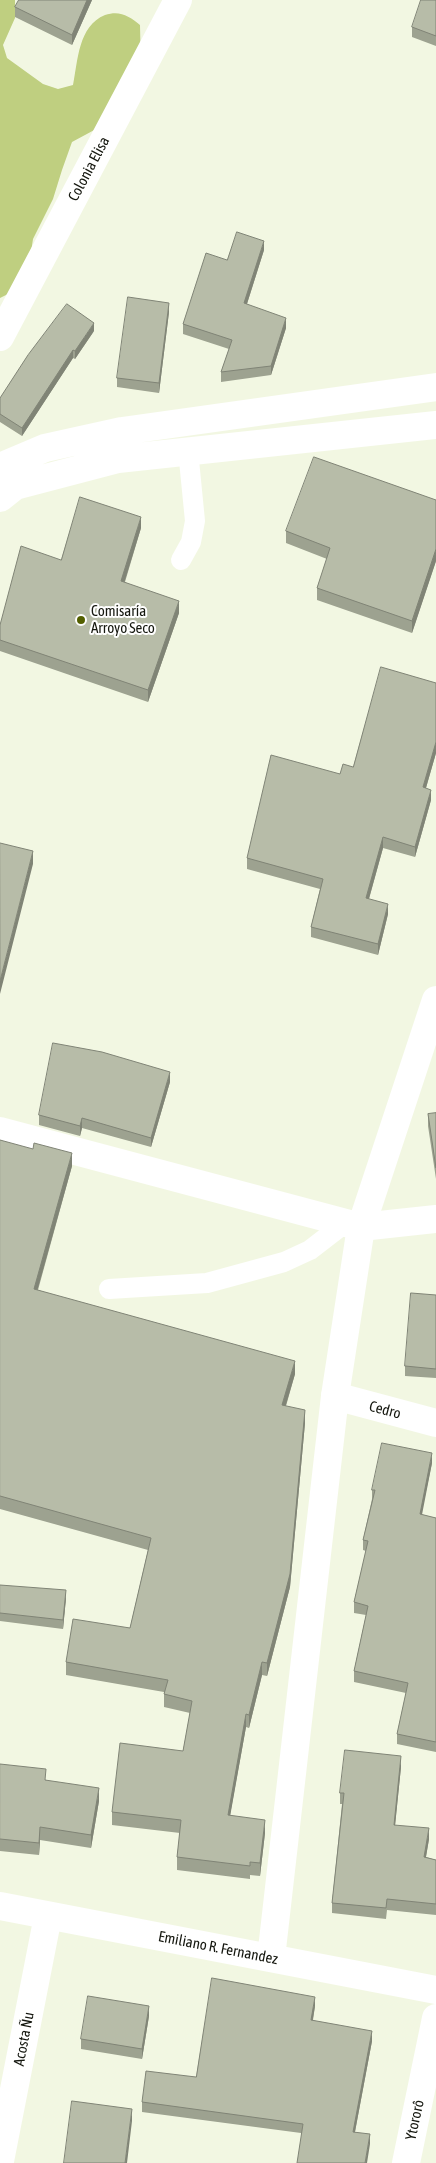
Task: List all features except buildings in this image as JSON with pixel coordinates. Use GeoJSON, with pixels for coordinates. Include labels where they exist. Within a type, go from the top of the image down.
{"type":"FeatureCollection","features":[{"type":"Feature","properties":{"kind":"street","name":"Colonia Elisa"},"geometry":{"type":"LineString","coordinates":[[0,337],[178,0]]}},
{"type":"Feature","properties":{"kind":"street"},"geometry":{"type":"LineString","coordinates":[[1,465],[45,448],[122,431],[436,387]]}},
{"type":"Feature","properties":{"kind":"street"},"geometry":{"type":"LineString","coordinates":[[0,498],[15,486],[108,461],[188,450],[436,425]]}},
{"type":"Feature","properties":{"kind":"street"},"geometry":{"type":"LineString","coordinates":[[270,1958],[353,1225],[436,1000]]}},
{"type":"Feature","properties":{"kind":"street"},"geometry":{"type":"LineString","coordinates":[[0,1131],[353,1225],[436,1219]]}},
{"type":"Feature","properties":{"kind":"street","name":"Cedro"},"geometry":{"type":"LineString","coordinates":[[335,1396],[436,1423]]}},
{"type":"Feature","properties":{"kind":"street","name":"Emiliano R. Fernandez"},"geometry":{"type":"LineString","coordinates":[[0,1906],[436,1990]]}},
{"type":"Feature","properties":{"kind":"street","name":"Acosta Ñu"},"geometry":{"type":"LineString","coordinates":[[0,2161],[48,1916]]}},
{"type":"Feature","properties":{"kind":"street","name":"Ytororô"},"geometry":{"type":"LineString","coordinates":[[406,2163],[436,2018]]}},
{"type":"Feature","properties":{"kind":"lane"},"geometry":{"type":"LineString","coordinates":[[181,560],[190,542],[195,521],[188,450]]}},
{"type":"Feature","properties":{"kind":"lane"},"geometry":{"type":"LineString","coordinates":[[109,1289],[207,1283],[284,1262],[310,1250],[353,1225]]}},
{"type":"Feature","properties":{"kind":"green space"},"geometry":{"type":"Polygon","coordinates":[[[0,0],[15,0],[15,18],[3,45],[7,58],[43,84],[58,89],[73,85],[78,55],[89,27],[105,15],[115,13],[124,15],[140,25],[141,69],[98,128],[72,142],[53,199],[33,239],[31,252],[12,292],[0,298],[0,0]]]}},
{"type":"Feature","properties":{"kind":"place","name":"Comisaría Arroyo Seco"},"geometry":{"type":"Point","coordinates":[81,620]}}]}
